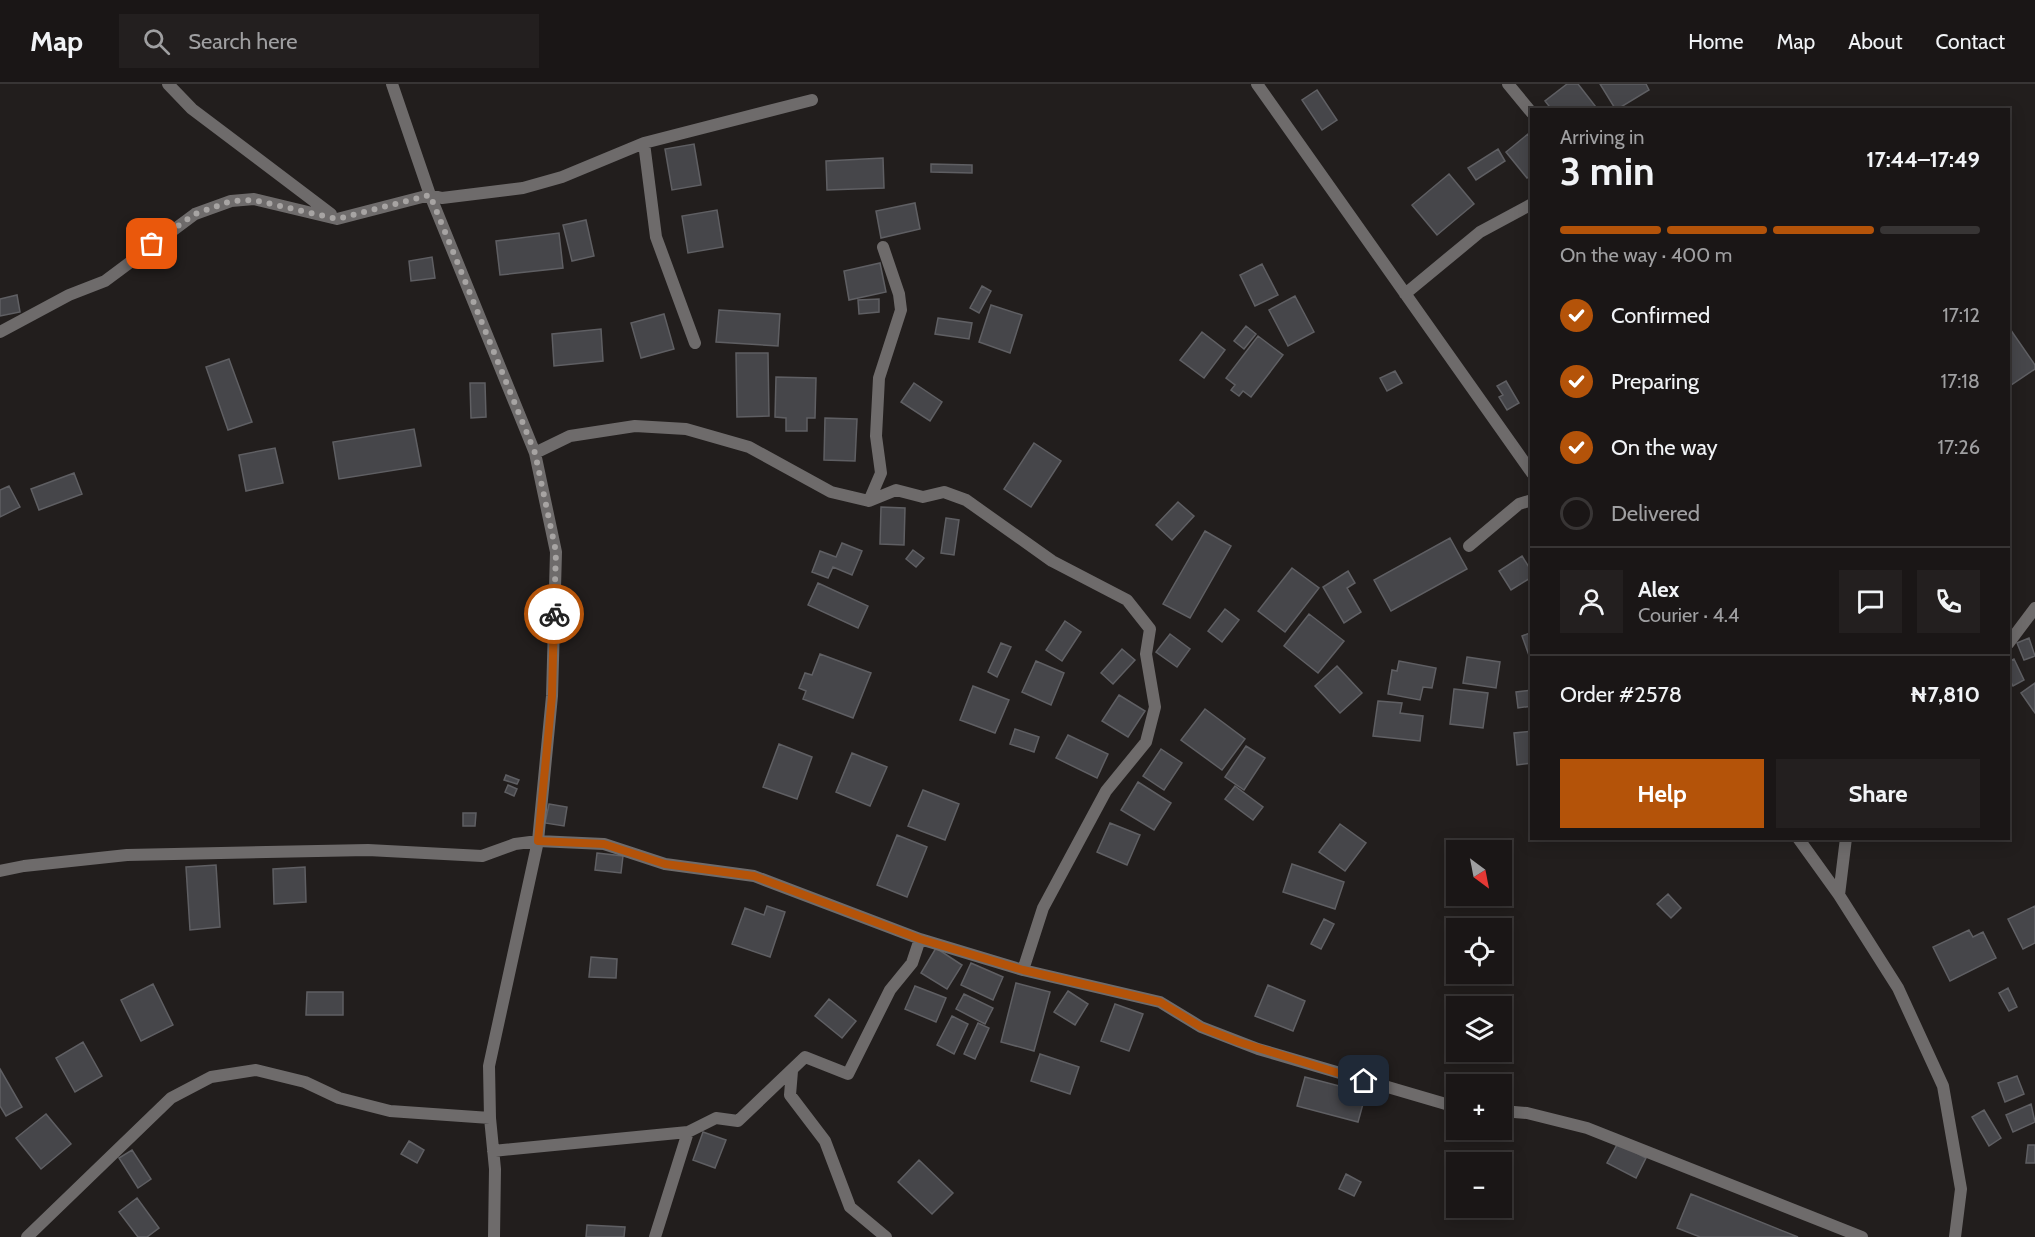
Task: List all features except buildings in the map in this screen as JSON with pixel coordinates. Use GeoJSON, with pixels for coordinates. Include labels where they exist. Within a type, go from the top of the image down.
{"type":"FeatureCollection","features":[{"type":"Feature","properties":{"kind":"street"},"geometry":{"type":"LineString","coordinates":[[168,84],[192,109],[337,219]]}},
{"type":"Feature","properties":{"kind":"street"},"geometry":{"type":"LineString","coordinates":[[392,84],[430,195],[535,453],[556,552],[552,696],[538,841],[489,1066],[494,1237]]}},
{"type":"Feature","properties":{"kind":"street"},"geometry":{"type":"LineString","coordinates":[[1257,84],[1530,470]]}},
{"type":"Feature","properties":{"kind":"street"},"geometry":{"type":"LineString","coordinates":[[1508,84],[1530,111]]}},
{"type":"Feature","properties":{"kind":"street"},"geometry":{"type":"LineString","coordinates":[[0,332],[69,295],[105,281],[195,214],[231,201],[254,200],[337,219],[430,195],[442,198],[523,188],[562,177],[644,143],[812,100]]}},
{"type":"Feature","properties":{"kind":"street"},"geometry":{"type":"LineString","coordinates":[[644,143],[656,237],[695,343]]}},
{"type":"Feature","properties":{"kind":"street"},"geometry":{"type":"LineString","coordinates":[[1405,294],[1480,232],[1530,205]]}},
{"type":"Feature","properties":{"kind":"street"},"geometry":{"type":"LineString","coordinates":[[869,501],[881,473],[876,435],[879,378],[901,310],[899,294],[884,247]]}},
{"type":"Feature","properties":{"kind":"street"},"geometry":{"type":"LineString","coordinates":[[535,453],[570,436],[635,426],[686,429],[749,447],[831,492],[869,501],[896,490],[923,497],[944,492],[966,500],[1052,561],[1127,600],[1150,629],[1146,654],[1155,707],[1146,742],[1106,791],[1043,908],[1023,970]]}},
{"type":"Feature","properties":{"kind":"street"},"geometry":{"type":"LineString","coordinates":[[1469,546],[1519,504],[1530,501]]}},
{"type":"Feature","properties":{"kind":"street"},"geometry":{"type":"LineString","coordinates":[[2010,641],[2035,608]]}},
{"type":"Feature","properties":{"kind":"street"},"geometry":{"type":"LineString","coordinates":[[1799,840],[1839,895],[1898,988],[1943,1086],[1961,1190],[1955,1237]]}},
{"type":"Feature","properties":{"kind":"street"},"geometry":{"type":"LineString","coordinates":[[1839,895],[1846,840]]}},
{"type":"Feature","properties":{"kind":"street"},"geometry":{"type":"LineString","coordinates":[[0,872],[24,866],[127,855],[368,850],[482,855],[515,844],[538,841],[604,844],[665,864],[754,876],[920,939],[1023,970],[1160,1002],[1201,1027],[1258,1049],[1446,1104]]}},
{"type":"Feature","properties":{"kind":"street"},"geometry":{"type":"LineString","coordinates":[[493,1151],[688,1132],[716,1118],[738,1121],[805,1057],[848,1074],[890,990],[912,963],[920,939]]}},
{"type":"Feature","properties":{"kind":"street"},"geometry":{"type":"LineString","coordinates":[[27,1237],[171,1098],[211,1077],[256,1070],[305,1082],[339,1098],[390,1111],[490,1118]]}},
{"type":"Feature","properties":{"kind":"street"},"geometry":{"type":"LineString","coordinates":[[792,1071],[790,1095],[825,1141],[850,1207],[886,1237]]}},
{"type":"Feature","properties":{"kind":"street"},"geometry":{"type":"LineString","coordinates":[[1512,1112],[1527,1113],[1587,1128],[1862,1237]]}},
{"type":"Feature","properties":{"kind":"street"},"geometry":{"type":"LineString","coordinates":[[655,1237],[688,1132]]}},
{"type":"Feature","properties":{"kind":"way so far"},"geometry":{"type":"LineString","coordinates":[[152,244],[195,214],[231,201],[254,200],[337,219],[430,195],[535,453],[556,552],[554,614]]}},
{"type":"Feature","properties":{"kind":"route"},"geometry":{"type":"LineString","coordinates":[[554,614],[552,696],[538,841],[604,844],[665,864],[716,873],[754,876],[920,939],[1023,970],[1160,1002],[1201,1027],[1239,1042],[1364,1081]]}}]}
